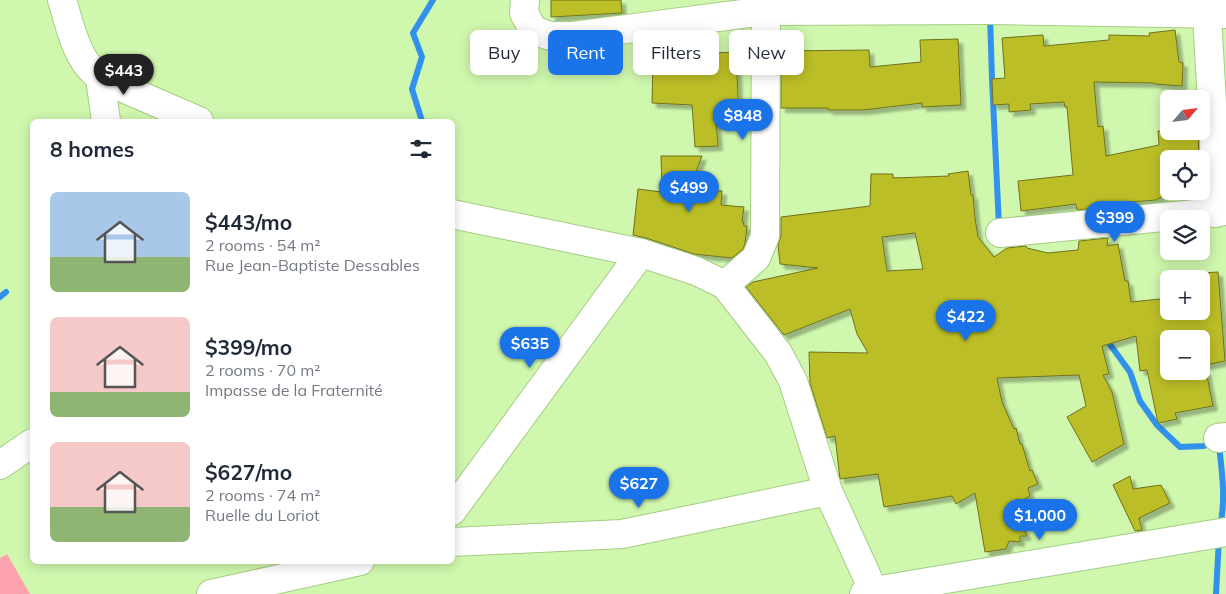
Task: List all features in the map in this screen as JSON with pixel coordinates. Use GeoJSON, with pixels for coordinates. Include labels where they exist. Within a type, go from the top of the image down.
{"type":"FeatureCollection","features":[{"type":"Feature","properties":{"kind":"street"},"geometry":{"type":"LineString","coordinates":[[62,0],[82,59],[100,78],[194,119]]}},
{"type":"Feature","properties":{"kind":"street"},"geometry":{"type":"LineString","coordinates":[[525,0],[524,13],[533,30],[550,36],[573,36],[765,6],[1217,14],[1214,140],[1221,212],[1000,233]]}},
{"type":"Feature","properties":{"kind":"street"},"geometry":{"type":"LineString","coordinates":[[725,286],[756,258],[765,236],[765,6]]}},
{"type":"Feature","properties":{"kind":"street"},"geometry":{"type":"LineString","coordinates":[[100,78],[106,119]]}},
{"type":"Feature","properties":{"kind":"street"},"geometry":{"type":"LineString","coordinates":[[455,215],[641,253],[696,271],[725,286],[778,353],[793,381],[828,491],[871,593],[1226,532]]}},
{"type":"Feature","properties":{"kind":"street"},"geometry":{"type":"LineString","coordinates":[[455,507],[641,253]]}},
{"type":"Feature","properties":{"kind":"street"},"geometry":{"type":"LineString","coordinates":[[0,465],[30,444]]}},
{"type":"Feature","properties":{"kind":"street"},"geometry":{"type":"LineString","coordinates":[[455,542],[622,534],[828,491]]}},
{"type":"Feature","properties":{"kind":"street"},"geometry":{"type":"LineString","coordinates":[[211,594],[346,564]]}},
{"type":"Feature","properties":{"kind":"shaded area"},"geometry":{"type":"Polygon","coordinates":[[[7,554],[30,594],[0,594],[0,558],[7,554]]]}},
{"type":"Feature","properties":{"kind":"building"},"geometry":{"type":"Polygon","coordinates":[[[551,0],[621,0],[622,13],[551,17],[551,0]]]}},
{"type":"Feature","properties":{"kind":"building"},"geometry":{"type":"Polygon","coordinates":[[[1175,30],[1179,62],[1183,63],[1182,86],[1154,83],[1094,82],[1098,127],[1103,126],[1106,156],[1159,145],[1158,131],[1160,131],[1160,140],[1198,140],[1199,150],[1160,150],[1160,198],[1156,200],[1118,203],[1119,206],[1077,210],[1076,204],[1021,211],[1018,181],[1073,175],[1067,107],[1065,107],[1064,102],[1030,104],[1031,110],[1009,112],[1009,104],[993,105],[992,79],[1005,78],[1002,38],[1043,35],[1044,46],[1109,40],[1109,35],[1150,36],[1149,33],[1175,30]]]}},
{"type":"Feature","properties":{"kind":"building"},"geometry":{"type":"Polygon","coordinates":[[[958,39],[961,105],[922,107],[922,103],[864,110],[781,108],[781,75],[804,75],[804,51],[869,50],[870,67],[921,62],[920,40],[958,39]]]}},
{"type":"Feature","properties":{"kind":"building"},"geometry":{"type":"Polygon","coordinates":[[[729,52],[729,75],[737,75],[739,119],[716,120],[718,146],[695,147],[692,105],[652,103],[653,75],[719,75],[719,53],[729,52]]]}},
{"type":"Feature","properties":{"kind":"building"},"geometry":{"type":"Polygon","coordinates":[[[661,156],[702,156],[697,169],[700,189],[722,191],[721,205],[744,207],[742,221],[744,226],[747,226],[745,244],[743,249],[732,258],[694,254],[633,235],[638,189],[662,192],[661,156]]]}},
{"type":"Feature","properties":{"kind":"building"},"geometry":{"type":"Polygon","coordinates":[[[968,171],[978,237],[994,257],[1007,248],[1026,246],[1027,248],[1048,253],[1078,250],[1079,241],[1108,238],[1107,246],[1118,244],[1125,281],[1128,281],[1131,302],[1160,299],[1160,320],[1210,320],[1210,272],[1218,272],[1225,361],[1210,364],[1210,330],[1160,330],[1160,380],[1208,380],[1213,406],[1175,413],[1177,419],[1158,423],[1147,370],[1140,371],[1136,336],[1102,346],[1109,374],[1103,375],[1112,392],[1124,444],[1092,462],[1067,417],[1086,406],[1079,375],[997,378],[1002,402],[1014,429],[1016,428],[1030,471],[1032,470],[1038,484],[1028,488],[1030,496],[1012,506],[1027,536],[1020,536],[1020,542],[1009,541],[1006,549],[985,552],[975,493],[956,504],[952,496],[884,507],[878,474],[840,479],[835,436],[827,438],[810,383],[809,352],[868,353],[857,334],[850,309],[784,335],[746,287],[753,282],[818,268],[780,264],[778,245],[781,236],[781,217],[870,206],[871,174],[893,174],[893,178],[949,176],[948,174],[968,171]],[[915,233],[882,237],[887,271],[923,269],[915,233]]]}},
{"type":"Feature","properties":{"kind":"building"},"geometry":{"type":"Polygon","coordinates":[[[1130,476],[1133,489],[1161,485],[1170,503],[1139,518],[1142,530],[1135,531],[1113,485],[1130,476]]]}},
{"type":"Feature","properties":{"kind":"waterway"},"geometry":{"type":"LineString","coordinates":[[421,119],[412,89],[422,57],[413,33],[433,0]]}},
{"type":"Feature","properties":{"kind":"waterway"},"geometry":{"type":"LineString","coordinates":[[990,16],[999,226]]}},
{"type":"Feature","properties":{"kind":"waterway"},"geometry":{"type":"LineString","coordinates":[[0,297],[6,292]]}},
{"type":"Feature","properties":{"kind":"waterway"},"geometry":{"type":"LineString","coordinates":[[1106,339],[1130,372],[1140,401],[1157,425],[1180,447],[1204,446],[1213,441]]}},
{"type":"Feature","properties":{"kind":"waterway"},"geometry":{"type":"LineString","coordinates":[[1219,445],[1223,496],[1220,527]]}},
{"type":"Feature","properties":{"kind":"waterway"},"geometry":{"type":"LineString","coordinates":[[1216,594],[1219,539]]}}]}
